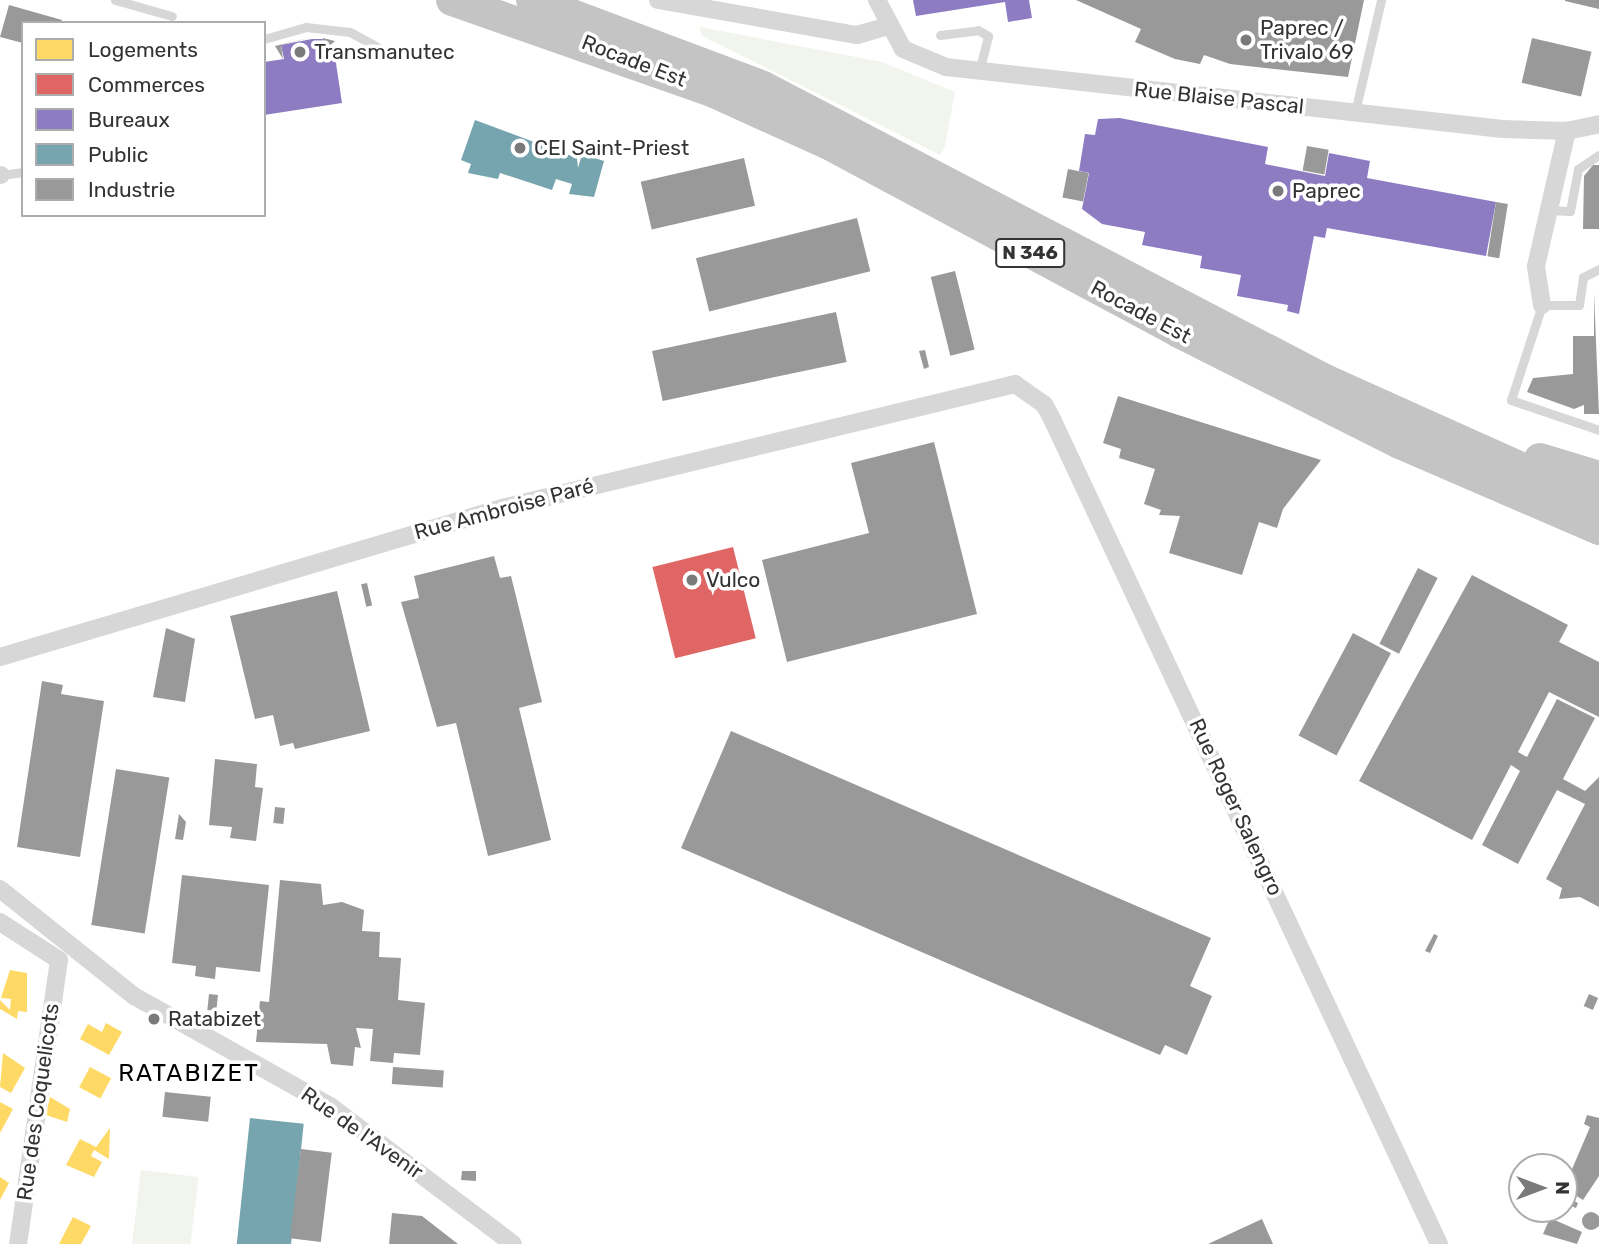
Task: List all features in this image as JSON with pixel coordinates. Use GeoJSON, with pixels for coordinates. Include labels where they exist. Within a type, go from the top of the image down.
{"type":"FeatureCollection","features":[{"type":"Feature","properties":{"kind":"highway","name":"Rocade Est"},"geometry":{"type":"LineString","coordinates":[[452,0],[714,92],[829,144],[1203,345],[1400,443],[1599,528]]}},
{"type":"Feature","properties":{"kind":"highway","name":"Rocade Est"},"geometry":{"type":"LineString","coordinates":[[532,0],[659,44],[862,134],[1323,379],[1599,503]]}},
{"type":"Feature","properties":{"kind":"highway"},"geometry":{"type":"LineString","coordinates":[[1323,379],[1347,377],[1492,441],[1599,477]]}},
{"type":"Feature","properties":{"kind":"street"},"geometry":{"type":"LineString","coordinates":[[658,0],[858,35],[888,26],[877,0]]}},
{"type":"Feature","properties":{"kind":"street","name":"Rue Blaise Pascal"},"geometry":{"type":"LineString","coordinates":[[888,26],[919,59],[979,72],[1355,112],[1567,131],[1599,124]]}},
{"type":"Feature","properties":{"kind":"street"},"geometry":{"type":"LineString","coordinates":[[1542,304],[1536,266],[1567,131]]}},
{"type":"Feature","properties":{"kind":"street","name":"Rue Ambroise Paré"},"geometry":{"type":"LineString","coordinates":[[0,657],[502,508],[1015,384]]}},
{"type":"Feature","properties":{"kind":"street","name":"Rue Roger Salengro"},"geometry":{"type":"LineString","coordinates":[[1015,384],[1044,404],[1053,421],[1439,1244]]}},
{"type":"Feature","properties":{"kind":"street","name":"Rue de l'Avenir"},"geometry":{"type":"LineString","coordinates":[[0,889],[134,996],[330,1106],[513,1244]]}},
{"type":"Feature","properties":{"kind":"street","name":"Rue des Coquelicots"},"geometry":{"type":"LineString","coordinates":[[0,922],[59,960],[18,1244]]}},
{"type":"Feature","properties":{"kind":"lane"},"geometry":{"type":"LineString","coordinates":[[115,0],[172,16]]}},
{"type":"Feature","properties":{"kind":"lane"},"geometry":{"type":"LineString","coordinates":[[1355,112],[1381,0]]}},
{"type":"Feature","properties":{"kind":"lane"},"geometry":{"type":"LineString","coordinates":[[266,37],[306,27],[350,32],[392,55]]}},
{"type":"Feature","properties":{"kind":"lane"},"geometry":{"type":"LineString","coordinates":[[940,35],[978,30],[988,36],[979,72]]}},
{"type":"Feature","properties":{"kind":"lane"},"geometry":{"type":"LineString","coordinates":[[1549,211],[1570,211],[1578,169],[1599,155]]}},
{"type":"Feature","properties":{"kind":"lane"},"geometry":{"type":"LineString","coordinates":[[1,175],[21,172]]}},
{"type":"Feature","properties":{"kind":"lane"},"geometry":{"type":"LineString","coordinates":[[1599,269],[1583,276],[1579,305],[1542,304],[1511,400],[1599,430]]}},
{"type":"Feature","properties":{"kind":"shaded area"},"geometry":{"type":"Polygon","coordinates":[[[700,27],[882,62],[955,92],[945,146],[940,155],[701,35],[700,27]]]}},
{"type":"Feature","properties":{"kind":"shaded area"},"geometry":{"type":"Polygon","coordinates":[[[141,1170],[199,1177],[190,1244],[132,1243],[141,1170]]]}},
{"type":"Feature","properties":{"kind":"building: Logements"},"geometry":{"type":"Polygon","coordinates":[[[10,970],[27,973],[27,1012],[18,1011],[17,1019],[0,1009],[0,1000],[10,1010],[11,999],[1,998],[10,970]]]}},
{"type":"Feature","properties":{"kind":"building: Logements"},"geometry":{"type":"Polygon","coordinates":[[[106,1023],[122,1032],[109,1055],[80,1039],[88,1024],[102,1032],[106,1023]]]}},
{"type":"Feature","properties":{"kind":"building: Logements"},"geometry":{"type":"Polygon","coordinates":[[[3,1053],[25,1068],[11,1093],[0,1087],[3,1053]]]}},
{"type":"Feature","properties":{"kind":"building: Logements"},"geometry":{"type":"Polygon","coordinates":[[[90,1067],[111,1078],[100,1099],[79,1087],[90,1067]]]}},
{"type":"Feature","properties":{"kind":"building: Logements"},"geometry":{"type":"Polygon","coordinates":[[[50,1097],[70,1109],[67,1122],[46,1115],[50,1097]]]}},
{"type":"Feature","properties":{"kind":"building: Logements"},"geometry":{"type":"Polygon","coordinates":[[[0,1102],[13,1109],[0,1133],[0,1102]]]}},
{"type":"Feature","properties":{"kind":"building: Logements"},"geometry":{"type":"Polygon","coordinates":[[[110,1128],[109,1159],[94,1150],[91,1156],[102,1162],[94,1177],[66,1165],[80,1139],[96,1147],[110,1128]]]}},
{"type":"Feature","properties":{"kind":"building: Logements"},"geometry":{"type":"Polygon","coordinates":[[[0,1177],[9,1183],[0,1200],[0,1177]]]}},
{"type":"Feature","properties":{"kind":"building: Logements"},"geometry":{"type":"Polygon","coordinates":[[[73,1217],[91,1226],[81,1244],[59,1244],[73,1217]]]}},
{"type":"Feature","properties":{"kind":"building: Commerces"},"geometry":{"type":"Polygon","coordinates":[[[733,547],[756,638],[675,658],[652,567],[733,547]]]}},
{"type":"Feature","properties":{"kind":"building: Bureaux"},"geometry":{"type":"Polygon","coordinates":[[[913,0],[1029,0],[1032,18],[1008,22],[1005,2],[916,16],[913,0]]]}},
{"type":"Feature","properties":{"kind":"building: Bureaux"},"geometry":{"type":"Polygon","coordinates":[[[323,39],[322,53],[334,50],[342,103],[266,115],[266,62],[284,59],[281,45],[323,39]]]}},
{"type":"Feature","properties":{"kind":"building: Bureaux"},"geometry":{"type":"Polygon","coordinates":[[[1120,118],[1268,147],[1265,164],[1325,176],[1329,153],[1370,161],[1367,178],[1496,202],[1486,256],[1327,228],[1325,238],[1314,236],[1299,314],[1287,311],[1288,305],[1237,296],[1241,275],[1200,268],[1202,256],[1142,245],[1145,232],[1102,224],[1082,209],[1089,173],[1079,171],[1085,134],[1095,135],[1098,119],[1120,118]]]}},
{"type":"Feature","properties":{"kind":"building: Public"},"geometry":{"type":"Polygon","coordinates":[[[475,120],[577,158],[578,168],[582,154],[604,161],[594,197],[569,194],[572,184],[556,179],[552,190],[500,173],[498,179],[468,173],[471,164],[461,160],[475,120]]]}},
{"type":"Feature","properties":{"kind":"building: Public"},"geometry":{"type":"Polygon","coordinates":[[[250,1118],[304,1124],[291,1244],[237,1244],[250,1118]]]}},
{"type":"Feature","properties":{"kind":"building: Industrie","name":"Paprec / Trivalo 69"},"geometry":{"type":"Polygon","coordinates":[[[1076,0],[1364,0],[1348,77],[1230,64],[1204,55],[1200,64],[1175,59],[1135,42],[1141,29],[1076,0]]]}},
{"type":"Feature","properties":{"kind":"building: Industrie"},"geometry":{"type":"Polygon","coordinates":[[[1599,0],[1599,9],[1565,1],[1599,0]]]}},
{"type":"Feature","properties":{"kind":"building: Industrie"},"geometry":{"type":"Polygon","coordinates":[[[9,5],[62,20],[21,21],[21,42],[0,37],[9,5]]]}},
{"type":"Feature","properties":{"kind":"building: Industrie"},"geometry":{"type":"Polygon","coordinates":[[[313,37],[281,45],[283,59],[275,46],[313,37]]]}},
{"type":"Feature","properties":{"kind":"building: Industrie"},"geometry":{"type":"Polygon","coordinates":[[[323,38],[335,41],[322,53],[323,38]]]}},
{"type":"Feature","properties":{"kind":"building: Industrie"},"geometry":{"type":"Polygon","coordinates":[[[1532,38],[1591,52],[1581,97],[1522,83],[1532,38]]]}},
{"type":"Feature","properties":{"kind":"building: Industrie"},"geometry":{"type":"Polygon","coordinates":[[[1307,146],[1329,150],[1324,174],[1303,171],[1307,146]]]}},
{"type":"Feature","properties":{"kind":"building: Industrie"},"geometry":{"type":"Polygon","coordinates":[[[744,158],[755,206],[652,230],[641,182],[744,158]]]}},
{"type":"Feature","properties":{"kind":"building: Industrie"},"geometry":{"type":"Polygon","coordinates":[[[1593,165],[1599,165],[1599,229],[1583,229],[1584,176],[1593,165]]]}},
{"type":"Feature","properties":{"kind":"building: Industrie"},"geometry":{"type":"Polygon","coordinates":[[[1068,169],[1089,173],[1083,201],[1062,197],[1068,169]]]}},
{"type":"Feature","properties":{"kind":"building: Industrie"},"geometry":{"type":"Polygon","coordinates":[[[1496,202],[1508,204],[1499,258],[1487,256],[1496,202]]]}},
{"type":"Feature","properties":{"kind":"building: Industrie"},"geometry":{"type":"Polygon","coordinates":[[[857,218],[870,271],[709,312],[696,258],[857,218]]]}},
{"type":"Feature","properties":{"kind":"building: Industrie"},"geometry":{"type":"Polygon","coordinates":[[[955,271],[975,350],[950,356],[931,277],[955,271]]]}},
{"type":"Feature","properties":{"kind":"building: Industrie"},"geometry":{"type":"Polygon","coordinates":[[[1594,293],[1599,414],[1584,414],[1584,405],[1574,409],[1527,392],[1533,378],[1573,374],[1573,336],[1594,336],[1594,293]]]}},
{"type":"Feature","properties":{"kind":"building: Industrie"},"geometry":{"type":"Polygon","coordinates":[[[836,312],[847,362],[663,401],[652,351],[836,312]]]}},
{"type":"Feature","properties":{"kind":"building: Industrie"},"geometry":{"type":"Polygon","coordinates":[[[925,350],[929,367],[924,369],[919,351],[925,350]]]}},
{"type":"Feature","properties":{"kind":"building: Industrie"},"geometry":{"type":"Polygon","coordinates":[[[1118,396],[1321,460],[1283,509],[1277,528],[1259,522],[1242,575],[1169,553],[1180,516],[1159,515],[1161,510],[1144,504],[1155,469],[1119,458],[1121,449],[1103,443],[1118,396]]]}},
{"type":"Feature","properties":{"kind":"building: Industrie"},"geometry":{"type":"Polygon","coordinates":[[[934,442],[977,614],[787,662],[762,560],[869,533],[851,463],[934,442]]]}},
{"type":"Feature","properties":{"kind":"building: Industrie"},"geometry":{"type":"Polygon","coordinates":[[[494,556],[500,578],[511,576],[542,702],[519,708],[551,840],[488,856],[456,723],[437,727],[401,602],[419,598],[414,576],[494,556]]]}},
{"type":"Feature","properties":{"kind":"building: Industrie"},"geometry":{"type":"Polygon","coordinates":[[[1418,568],[1438,578],[1399,654],[1379,644],[1418,568]]]}},
{"type":"Feature","properties":{"kind":"building: Industrie"},"geometry":{"type":"Polygon","coordinates":[[[1472,575],[1568,625],[1559,642],[1599,662],[1599,717],[1549,692],[1518,752],[1527,757],[1557,699],[1595,718],[1563,779],[1585,791],[1599,777],[1599,907],[1580,897],[1559,899],[1562,888],[1546,879],[1585,804],[1557,790],[1518,864],[1482,845],[1520,771],[1511,765],[1472,840],[1359,781],[1472,575]]]}},
{"type":"Feature","properties":{"kind":"building: Industrie"},"geometry":{"type":"Polygon","coordinates":[[[367,583],[372,605],[366,607],[361,584],[367,583]]]}},
{"type":"Feature","properties":{"kind":"building: Industrie"},"geometry":{"type":"Polygon","coordinates":[[[337,591],[370,731],[295,749],[293,743],[280,746],[273,715],[255,719],[230,616],[337,591]]]}},
{"type":"Feature","properties":{"kind":"building: Industrie"},"geometry":{"type":"Polygon","coordinates":[[[166,628],[195,639],[185,702],[153,697],[166,628]]]}},
{"type":"Feature","properties":{"kind":"building: Industrie"},"geometry":{"type":"Polygon","coordinates":[[[1353,633],[1391,653],[1337,756],[1299,735],[1353,633]]]}},
{"type":"Feature","properties":{"kind":"building: Industrie"},"geometry":{"type":"Polygon","coordinates":[[[42,681],[63,685],[61,694],[104,701],[80,857],[17,847],[42,681]]]}},
{"type":"Feature","properties":{"kind":"building: Industrie"},"geometry":{"type":"Polygon","coordinates":[[[731,731],[1211,938],[1190,986],[1212,996],[1187,1055],[1165,1045],[1160,1055],[681,848],[731,731]]]}},
{"type":"Feature","properties":{"kind":"building: Industrie"},"geometry":{"type":"Polygon","coordinates":[[[215,759],[257,764],[255,787],[263,788],[256,841],[230,838],[232,827],[209,825],[215,759]]]}},
{"type":"Feature","properties":{"kind":"building: Industrie"},"geometry":{"type":"Polygon","coordinates":[[[116,769],[169,777],[145,934],[91,925],[116,769]]]}},
{"type":"Feature","properties":{"kind":"building: Industrie"},"geometry":{"type":"Polygon","coordinates":[[[275,807],[285,808],[283,824],[273,823],[275,807]]]}},
{"type":"Feature","properties":{"kind":"building: Industrie"},"geometry":{"type":"Polygon","coordinates":[[[179,814],[186,822],[183,840],[175,839],[179,814]]]}},
{"type":"Feature","properties":{"kind":"building: Industrie"},"geometry":{"type":"Polygon","coordinates":[[[182,875],[269,885],[260,972],[216,967],[215,979],[195,976],[196,966],[172,963],[182,875]]]}},
{"type":"Feature","properties":{"kind":"building: Industrie"},"geometry":{"type":"Polygon","coordinates":[[[280,880],[321,884],[323,905],[342,902],[364,910],[362,931],[380,932],[379,957],[401,958],[398,1000],[425,1003],[420,1055],[394,1053],[393,1063],[370,1061],[373,1029],[356,1028],[361,1048],[355,1047],[353,1066],[331,1064],[327,1044],[256,1042],[260,1001],[269,1002],[280,880]]]}},
{"type":"Feature","properties":{"kind":"building: Industrie"},"geometry":{"type":"Polygon","coordinates":[[[1434,934],[1438,936],[1430,953],[1425,951],[1434,934]]]}},
{"type":"Feature","properties":{"kind":"building: Industrie"},"geometry":{"type":"Polygon","coordinates":[[[209,994],[218,995],[216,1011],[207,1010],[209,994]]]}},
{"type":"Feature","properties":{"kind":"building: Industrie"},"geometry":{"type":"Polygon","coordinates":[[[1589,994],[1598,998],[1593,1010],[1584,1006],[1589,994]]]}},
{"type":"Feature","properties":{"kind":"building: Industrie"},"geometry":{"type":"Polygon","coordinates":[[[393,1067],[444,1071],[443,1088],[392,1084],[393,1067]]]}},
{"type":"Feature","properties":{"kind":"building: Industrie"},"geometry":{"type":"Polygon","coordinates":[[[165,1092],[211,1097],[208,1122],[162,1117],[165,1092]]]}},
{"type":"Feature","properties":{"kind":"building: Industrie"},"geometry":{"type":"Polygon","coordinates":[[[1587,1115],[1599,1118],[1599,1176],[1583,1200],[1578,1197],[1578,1155],[1590,1127],[1584,1124],[1587,1115]]]}},
{"type":"Feature","properties":{"kind":"building: Industrie"},"geometry":{"type":"Polygon","coordinates":[[[301,1149],[332,1153],[321,1242],[290,1238],[301,1149]]]}},
{"type":"Feature","properties":{"kind":"building: Industrie"},"geometry":{"type":"Polygon","coordinates":[[[462,1171],[476,1171],[476,1181],[461,1180],[462,1171]]]}},
{"type":"Feature","properties":{"kind":"building: Industrie"},"geometry":{"type":"Polygon","coordinates":[[[1587,1212],[1595,1212],[1600,1221],[1598,1228],[1587,1230],[1582,1225],[1582,1217],[1587,1212]]]}},
{"type":"Feature","properties":{"kind":"building: Industrie"},"geometry":{"type":"Polygon","coordinates":[[[392,1213],[422,1216],[458,1244],[389,1244],[392,1213]]]}},
{"type":"Feature","properties":{"kind":"building: Industrie"},"geometry":{"type":"Polygon","coordinates":[[[1262,1219],[1273,1244],[1208,1244],[1262,1219]]]}},
{"type":"Feature","properties":{"kind":"building: Industrie"},"geometry":{"type":"Polygon","coordinates":[[[1548,1223],[1561,1223],[1582,1232],[1577,1244],[1543,1234],[1548,1223]]]}},
{"type":"Feature","properties":{"kind":"place","name":"Paprec / Trivalo 69"},"geometry":{"type":"Point","coordinates":[1246,40]}},
{"type":"Feature","properties":{"kind":"place","name":"Transmanutec"},"geometry":{"type":"Point","coordinates":[300,52]}},
{"type":"Feature","properties":{"kind":"place","name":"CEI Saint-Priest"},"geometry":{"type":"Point","coordinates":[520,148]}},
{"type":"Feature","properties":{"kind":"place","name":"Paprec"},"geometry":{"type":"Point","coordinates":[1278,191]}},
{"type":"Feature","properties":{"kind":"place","name":"Vulco"},"geometry":{"type":"Point","coordinates":[692,580]}},
{"type":"Feature","properties":{"kind":"place","name":"Ratabizet"},"geometry":{"type":"Point","coordinates":[154,1019]}},
{"type":"Feature","properties":{"kind":"district","name":"RATABIZET"},"geometry":{"type":"Point","coordinates":[189,1074]}}]}
